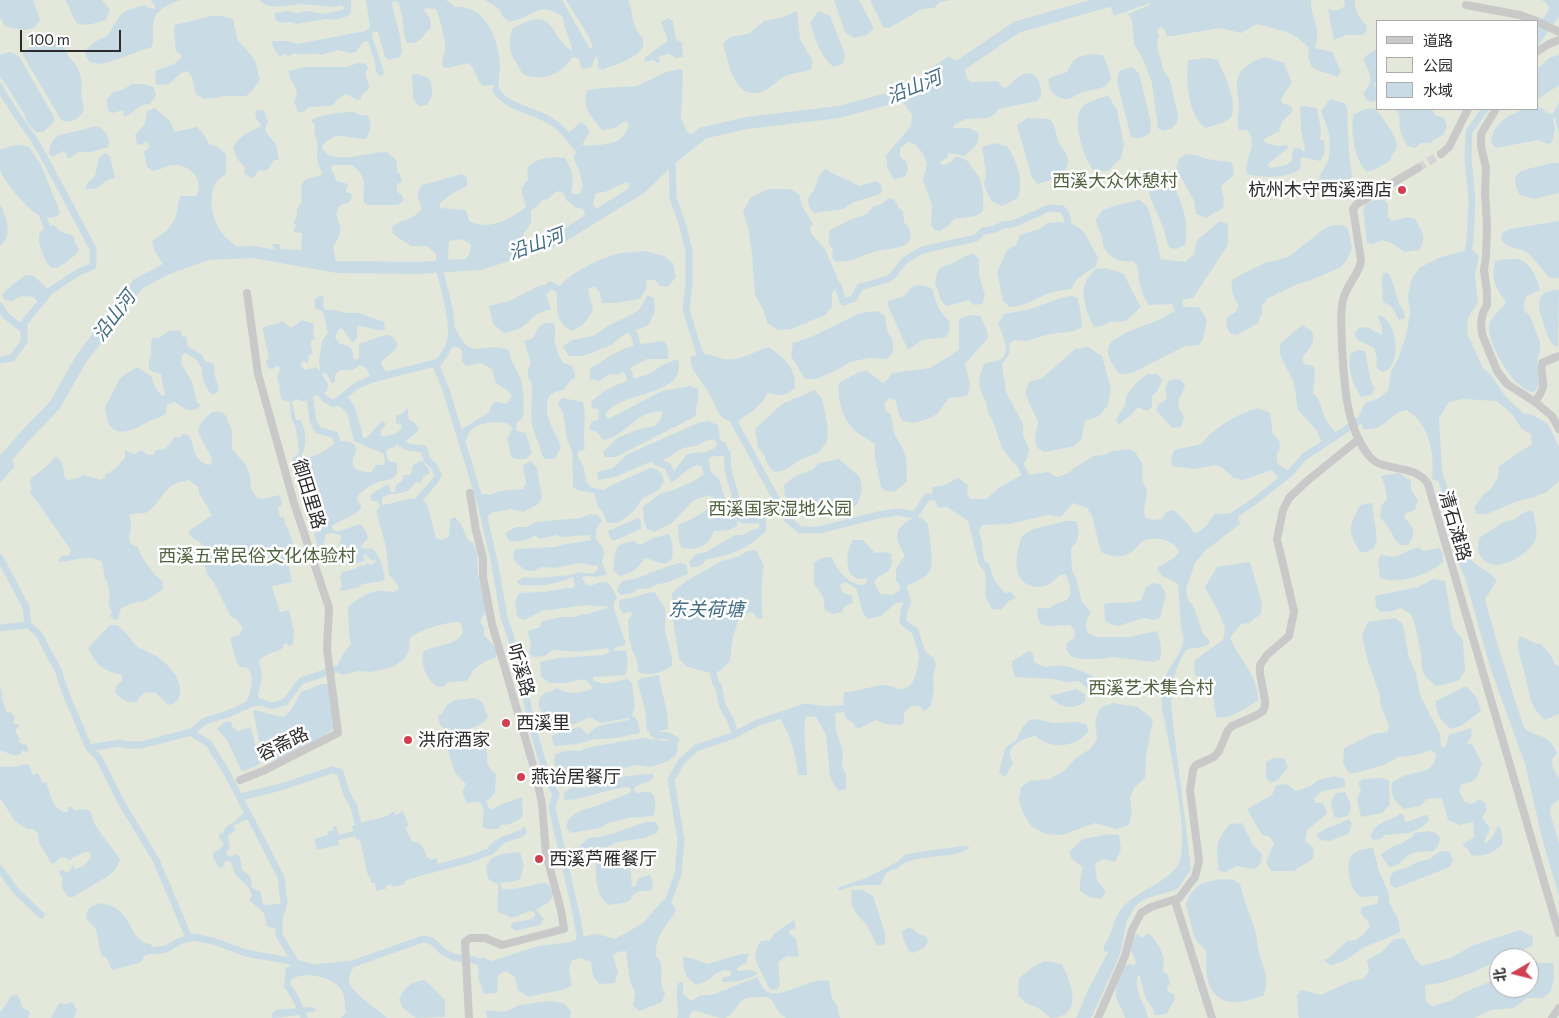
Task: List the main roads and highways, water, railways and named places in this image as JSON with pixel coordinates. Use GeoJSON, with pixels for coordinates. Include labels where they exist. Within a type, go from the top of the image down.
{"type":"FeatureCollection","features":[{"type":"Feature","properties":{"kind":"water"},"geometry":{"type":"Polygon","coordinates":[[[0,0],[33,0],[40,19],[34,27],[25,30],[5,26],[0,18],[0,0]]]}},
{"type":"Feature","properties":{"kind":"water"},"geometry":{"type":"Polygon","coordinates":[[[65,0],[102,0],[110,10],[106,20],[79,25],[65,0]]]}},
{"type":"Feature","properties":{"kind":"water"},"geometry":{"type":"Polygon","coordinates":[[[151,0],[180,0],[162,9],[155,17],[153,21],[152,47],[106,63],[90,62],[86,57],[85,51],[93,43],[107,36],[120,15],[128,10],[144,5],[156,9],[151,0]]]}},
{"type":"Feature","properties":{"kind":"water"},"geometry":{"type":"Polygon","coordinates":[[[259,0],[351,0],[351,12],[348,16],[335,20],[326,19],[296,24],[291,22],[280,23],[275,19],[275,13],[287,11],[299,13],[306,11],[324,14],[345,8],[342,5],[335,7],[302,4],[274,7],[266,5],[259,0]]]}},
{"type":"Feature","properties":{"kind":"water"},"geometry":{"type":"Polygon","coordinates":[[[366,0],[446,0],[455,7],[466,8],[475,12],[483,18],[494,36],[500,67],[499,87],[496,90],[493,85],[483,86],[468,63],[448,68],[443,67],[442,60],[445,40],[436,9],[427,8],[424,10],[430,19],[431,28],[419,41],[407,43],[401,11],[397,1],[392,2],[392,5],[400,36],[402,53],[399,57],[389,60],[385,57],[378,32],[373,32],[372,36],[384,72],[383,75],[380,76],[376,72],[375,62],[368,41],[363,42],[356,52],[350,53],[338,50],[321,55],[294,53],[289,56],[284,54],[280,57],[273,47],[272,41],[288,41],[297,44],[365,31],[370,27],[366,0]]]}},
{"type":"Feature","properties":{"kind":"water"},"geometry":{"type":"Polygon","coordinates":[[[485,0],[562,0],[590,49],[593,47],[589,37],[566,0],[628,0],[636,28],[643,40],[643,46],[635,55],[602,70],[598,67],[596,56],[592,66],[585,69],[581,67],[579,59],[573,57],[557,73],[546,77],[527,76],[523,74],[510,51],[510,37],[513,28],[537,19],[544,20],[572,51],[563,17],[555,12],[542,10],[510,22],[502,16],[499,9],[485,0]]]}},
{"type":"Feature","properties":{"kind":"water"},"geometry":{"type":"Polygon","coordinates":[[[834,0],[859,0],[874,28],[867,35],[854,38],[845,32],[834,0]]]}},
{"type":"Feature","properties":{"kind":"water"},"geometry":{"type":"Polygon","coordinates":[[[870,0],[951,0],[941,2],[934,8],[922,9],[889,28],[883,27],[870,0]]]}},
{"type":"Feature","properties":{"kind":"water"},"geometry":{"type":"Polygon","coordinates":[[[1108,0],[1311,0],[1312,12],[1317,27],[1315,48],[1332,52],[1341,71],[1338,77],[1315,69],[1309,62],[1309,48],[1298,38],[1287,32],[1257,24],[1241,33],[1220,28],[1173,36],[1167,36],[1165,30],[1161,27],[1157,30],[1159,36],[1157,42],[1158,50],[1164,71],[1170,80],[1178,115],[1177,123],[1171,129],[1162,131],[1158,128],[1152,83],[1143,59],[1134,44],[1132,20],[1128,14],[1150,5],[1150,3],[1114,16],[1108,0]]]}},
{"type":"Feature","properties":{"kind":"water"},"geometry":{"type":"Polygon","coordinates":[[[1344,0],[1355,0],[1358,14],[1367,26],[1366,32],[1363,35],[1346,35],[1334,40],[1328,9],[1340,9],[1345,5],[1344,0]]]}},
{"type":"Feature","properties":{"kind":"water"},"geometry":{"type":"Polygon","coordinates":[[[1541,0],[1559,0],[1559,17],[1539,44],[1539,22],[1548,12],[1549,7],[1541,0]]]}},
{"type":"Feature","properties":{"kind":"water"},"geometry":{"type":"Polygon","coordinates":[[[797,11],[800,39],[813,61],[811,70],[788,75],[761,92],[752,93],[744,91],[738,85],[730,69],[723,43],[730,37],[748,34],[764,21],[783,17],[797,11]]]}},
{"type":"Feature","properties":{"kind":"water"},"geometry":{"type":"Polygon","coordinates":[[[819,11],[830,16],[845,54],[843,64],[833,67],[818,46],[810,22],[819,11]]]}},
{"type":"Feature","properties":{"kind":"water"},"geometry":{"type":"Polygon","coordinates":[[[211,16],[233,19],[238,41],[255,60],[260,80],[252,91],[246,96],[223,96],[204,99],[196,94],[191,75],[187,71],[181,73],[169,84],[156,85],[155,71],[174,64],[181,58],[181,55],[176,51],[175,25],[211,16]]]}},
{"type":"Feature","properties":{"kind":"water"},"geometry":{"type":"Polygon","coordinates":[[[668,18],[673,21],[676,40],[682,42],[683,57],[676,58],[669,54],[659,56],[660,62],[657,63],[653,60],[645,62],[644,58],[667,42],[661,22],[668,18]]]}},
{"type":"Feature","properties":{"kind":"water"},"geometry":{"type":"Polygon","coordinates":[[[53,39],[63,44],[68,55],[78,68],[82,82],[81,92],[84,110],[75,120],[67,122],[61,120],[23,55],[23,52],[29,48],[53,39]]]}},
{"type":"Feature","properties":{"kind":"water"},"geometry":{"type":"Polygon","coordinates":[[[1376,50],[1376,82],[1374,85],[1376,88],[1376,100],[1372,102],[1367,100],[1363,93],[1370,83],[1370,75],[1363,58],[1376,50]]]}},
{"type":"Feature","properties":{"kind":"water"},"geometry":{"type":"Polygon","coordinates":[[[9,52],[14,53],[20,58],[54,117],[54,122],[43,132],[36,132],[27,122],[25,115],[0,76],[0,55],[9,52]]]}},
{"type":"Feature","properties":{"kind":"water"},"geometry":{"type":"Polygon","coordinates":[[[1093,54],[1103,55],[1111,79],[1106,86],[1068,99],[1056,96],[1049,86],[1049,78],[1067,72],[1076,59],[1093,54]]]}},
{"type":"Feature","properties":{"kind":"water"},"geometry":{"type":"Polygon","coordinates":[[[1559,55],[1559,85],[1539,98],[1539,67],[1549,58],[1559,55]]]}},
{"type":"Feature","properties":{"kind":"water"},"geometry":{"type":"Polygon","coordinates":[[[949,56],[963,65],[968,80],[972,82],[997,81],[1005,88],[1024,74],[1033,74],[1039,81],[1041,97],[1037,101],[999,109],[988,118],[966,119],[954,125],[953,128],[969,128],[978,132],[977,143],[965,156],[948,153],[947,158],[939,163],[944,165],[951,162],[955,157],[961,157],[969,162],[981,182],[983,211],[976,216],[954,219],[940,231],[935,230],[931,225],[932,205],[923,180],[927,164],[923,154],[916,145],[908,142],[900,148],[900,157],[906,161],[908,169],[905,176],[894,180],[887,167],[886,155],[911,125],[912,115],[899,96],[901,88],[949,56]]]}},
{"type":"Feature","properties":{"kind":"water"},"geometry":{"type":"Polygon","coordinates":[[[1266,57],[1284,63],[1292,82],[1281,99],[1282,103],[1291,106],[1293,111],[1282,122],[1279,131],[1263,140],[1265,143],[1279,146],[1287,145],[1288,148],[1267,165],[1271,168],[1287,165],[1292,161],[1294,148],[1299,148],[1304,152],[1300,107],[1317,108],[1321,130],[1320,139],[1324,141],[1325,147],[1320,161],[1301,157],[1300,169],[1288,175],[1274,177],[1247,174],[1246,168],[1252,146],[1251,135],[1247,130],[1239,130],[1238,124],[1238,77],[1247,65],[1266,57]]]}},
{"type":"Feature","properties":{"kind":"water"},"geometry":{"type":"Polygon","coordinates":[[[1207,58],[1218,60],[1230,89],[1233,111],[1231,118],[1205,128],[1194,114],[1191,105],[1187,69],[1188,60],[1207,58]]]}},
{"type":"Feature","properties":{"kind":"water"},"geometry":{"type":"Polygon","coordinates":[[[358,63],[367,64],[368,69],[365,73],[369,88],[362,94],[361,99],[357,100],[346,94],[332,106],[309,107],[303,112],[298,112],[294,102],[297,94],[289,76],[289,71],[304,67],[346,67],[358,63]]]}},
{"type":"Feature","properties":{"kind":"water"},"geometry":{"type":"Polygon","coordinates":[[[1132,67],[1139,73],[1151,123],[1150,133],[1139,138],[1131,137],[1117,82],[1119,71],[1132,67]]]}},
{"type":"Feature","properties":{"kind":"water"},"geometry":{"type":"Polygon","coordinates":[[[680,69],[683,71],[681,118],[687,132],[699,137],[672,158],[641,188],[628,196],[629,184],[626,182],[605,192],[596,193],[593,204],[596,209],[606,210],[586,219],[583,209],[575,207],[566,200],[564,194],[560,191],[554,193],[549,199],[542,200],[538,206],[531,210],[531,223],[523,235],[522,241],[531,248],[480,264],[462,265],[469,255],[471,245],[466,241],[458,240],[449,241],[448,258],[452,266],[433,267],[436,261],[436,254],[427,246],[411,246],[393,234],[392,227],[415,215],[422,208],[418,199],[418,193],[422,185],[462,174],[467,178],[467,186],[453,193],[440,203],[440,208],[466,210],[469,221],[477,224],[499,223],[526,207],[521,189],[528,179],[527,168],[539,160],[565,158],[572,175],[571,194],[579,194],[583,187],[574,156],[578,149],[567,134],[581,122],[587,126],[589,133],[582,145],[598,145],[610,143],[621,138],[629,124],[625,121],[615,128],[602,130],[586,107],[587,90],[637,86],[666,72],[680,69]]]}},
{"type":"Feature","properties":{"kind":"water"},"geometry":{"type":"Polygon","coordinates":[[[417,74],[430,79],[432,95],[427,105],[420,106],[416,104],[413,98],[412,75],[417,74]]]}},
{"type":"Feature","properties":{"kind":"water"},"geometry":{"type":"Polygon","coordinates":[[[132,84],[144,84],[154,87],[156,96],[150,104],[145,104],[124,116],[123,110],[113,113],[108,111],[107,99],[113,92],[122,90],[132,84]]]}},
{"type":"Feature","properties":{"kind":"water"},"geometry":{"type":"Polygon","coordinates":[[[1108,96],[1117,110],[1124,145],[1121,158],[1108,171],[1093,170],[1080,141],[1078,116],[1085,104],[1108,96]]]}},
{"type":"Feature","properties":{"kind":"water"},"geometry":{"type":"Polygon","coordinates":[[[1330,99],[1344,103],[1347,107],[1352,177],[1342,186],[1334,188],[1321,186],[1319,179],[1328,161],[1330,149],[1329,133],[1321,111],[1330,99]]]}},
{"type":"Feature","properties":{"kind":"water"},"geometry":{"type":"Polygon","coordinates":[[[1559,102],[1559,135],[1555,117],[1553,118],[1555,130],[1552,143],[1548,144],[1538,140],[1496,148],[1491,142],[1497,127],[1518,112],[1542,108],[1547,113],[1553,114],[1559,102]]]}},
{"type":"Feature","properties":{"kind":"water"},"geometry":{"type":"Polygon","coordinates":[[[155,108],[170,121],[175,132],[197,127],[209,144],[218,147],[226,154],[226,174],[218,180],[212,194],[213,215],[224,236],[240,252],[206,254],[166,269],[154,250],[152,241],[174,221],[181,196],[196,196],[199,185],[192,172],[182,166],[170,165],[153,171],[147,167],[144,152],[150,147],[146,141],[142,145],[137,144],[135,135],[145,124],[147,111],[155,108]]]}},
{"type":"Feature","properties":{"kind":"water"},"geometry":{"type":"Polygon","coordinates":[[[1374,108],[1391,131],[1397,146],[1390,161],[1367,172],[1359,160],[1354,145],[1353,115],[1365,109],[1374,108]]]}},
{"type":"Feature","properties":{"kind":"water"},"geometry":{"type":"Polygon","coordinates":[[[1396,110],[1432,110],[1435,115],[1444,118],[1447,126],[1444,134],[1430,143],[1421,143],[1415,148],[1407,146],[1400,131],[1399,114],[1396,110]]]}},
{"type":"Feature","properties":{"kind":"water"},"geometry":{"type":"Polygon","coordinates":[[[255,111],[264,111],[268,122],[265,129],[276,144],[279,160],[274,160],[268,170],[258,171],[251,178],[244,173],[245,167],[238,160],[233,149],[238,141],[248,132],[261,126],[256,118],[255,111]]]}},
{"type":"Feature","properties":{"kind":"water"},"geometry":{"type":"Polygon","coordinates":[[[354,112],[360,115],[367,115],[369,118],[371,127],[366,139],[338,136],[333,137],[322,146],[326,153],[340,157],[387,152],[397,161],[397,172],[400,174],[402,182],[397,184],[397,192],[402,195],[404,200],[398,205],[367,205],[364,203],[363,178],[357,169],[352,165],[333,165],[331,169],[337,181],[348,184],[346,191],[351,193],[352,198],[350,202],[340,205],[336,214],[341,231],[333,247],[337,267],[278,256],[272,244],[280,244],[280,249],[301,250],[302,233],[293,232],[296,224],[293,223],[302,200],[302,184],[306,179],[322,175],[317,159],[318,146],[314,133],[314,123],[311,121],[325,115],[354,112]]]}},
{"type":"Feature","properties":{"kind":"water"},"geometry":{"type":"Polygon","coordinates":[[[1027,118],[1049,119],[1051,121],[1068,161],[1065,171],[1060,175],[1038,184],[1032,178],[1017,125],[1027,118]]]}},
{"type":"Feature","properties":{"kind":"water"},"geometry":{"type":"Polygon","coordinates":[[[96,126],[106,134],[109,140],[108,147],[91,152],[78,152],[70,158],[67,158],[66,153],[63,151],[52,157],[49,154],[50,147],[57,136],[96,126]]]}},
{"type":"Feature","properties":{"kind":"water"},"geometry":{"type":"Polygon","coordinates":[[[995,143],[1007,146],[1014,158],[1020,177],[1018,198],[1002,206],[991,201],[984,185],[986,174],[982,147],[995,143]]]}},
{"type":"Feature","properties":{"kind":"water"},"geometry":{"type":"Polygon","coordinates":[[[20,145],[29,147],[41,165],[60,212],[58,216],[46,218],[37,214],[18,196],[3,176],[0,170],[0,150],[20,145]]]}},
{"type":"Feature","properties":{"kind":"water"},"geometry":{"type":"Polygon","coordinates":[[[105,153],[110,156],[115,178],[106,181],[95,189],[85,189],[88,182],[95,176],[99,157],[105,153]]]}},
{"type":"Feature","properties":{"kind":"water"},"geometry":{"type":"Polygon","coordinates":[[[1186,154],[1231,162],[1233,167],[1234,175],[1221,186],[1224,199],[1223,208],[1206,218],[1196,214],[1194,201],[1176,168],[1179,159],[1186,154]]]}},
{"type":"Feature","properties":{"kind":"water"},"geometry":{"type":"Polygon","coordinates":[[[1550,163],[1559,163],[1559,193],[1534,199],[1520,195],[1515,178],[1518,174],[1522,171],[1550,163]]]}},
{"type":"Feature","properties":{"kind":"water"},"geometry":{"type":"Polygon","coordinates":[[[826,169],[860,186],[876,181],[881,185],[882,191],[878,195],[854,202],[843,209],[814,213],[809,207],[808,199],[820,174],[826,169]]]}},
{"type":"Feature","properties":{"kind":"water"},"geometry":{"type":"Polygon","coordinates":[[[1151,172],[1165,172],[1179,198],[1185,216],[1186,235],[1185,245],[1177,249],[1170,248],[1162,223],[1150,196],[1146,175],[1151,172]]]}},
{"type":"Feature","properties":{"kind":"water"},"geometry":{"type":"Polygon","coordinates":[[[769,189],[790,189],[799,194],[802,206],[813,224],[810,229],[812,235],[825,249],[839,282],[832,294],[832,307],[825,315],[791,329],[778,330],[767,323],[764,311],[755,295],[752,253],[748,227],[743,212],[751,197],[769,189]]]}},
{"type":"Feature","properties":{"kind":"water"},"geometry":{"type":"Polygon","coordinates":[[[888,198],[894,199],[903,211],[904,222],[908,227],[911,237],[908,243],[851,260],[835,261],[832,258],[833,249],[828,240],[830,230],[867,214],[874,206],[882,204],[888,198]]]}},
{"type":"Feature","properties":{"kind":"water"},"geometry":{"type":"Polygon","coordinates":[[[1380,199],[1388,204],[1388,217],[1392,221],[1408,217],[1415,219],[1423,237],[1419,250],[1405,252],[1391,243],[1382,240],[1373,244],[1367,243],[1363,209],[1366,203],[1380,199]]]}},
{"type":"Feature","properties":{"kind":"water"},"geometry":{"type":"Polygon","coordinates":[[[1139,200],[1149,210],[1161,259],[1185,262],[1194,254],[1197,240],[1220,221],[1228,224],[1228,245],[1193,298],[1182,300],[1183,307],[1199,307],[1207,320],[1203,339],[1199,345],[1185,346],[1132,373],[1122,374],[1118,373],[1109,358],[1108,348],[1110,344],[1128,332],[1157,321],[1175,311],[1172,304],[1148,305],[1140,286],[1137,265],[1132,261],[1114,258],[1103,245],[1096,219],[1103,210],[1139,200]]]}},
{"type":"Feature","properties":{"kind":"water"},"geometry":{"type":"Polygon","coordinates":[[[0,204],[8,231],[7,237],[0,246],[0,204]]]}},
{"type":"Feature","properties":{"kind":"water"},"geometry":{"type":"Polygon","coordinates":[[[1559,221],[1559,278],[1550,278],[1529,254],[1510,247],[1501,240],[1502,233],[1510,229],[1559,221]]]}},
{"type":"Feature","properties":{"kind":"water"},"geometry":{"type":"Polygon","coordinates":[[[1057,222],[1074,225],[1083,232],[1098,257],[1096,266],[1077,279],[1071,289],[1050,293],[1024,304],[1010,307],[1003,301],[997,272],[1007,250],[1016,245],[1020,235],[1039,229],[1047,223],[1057,222]]]}},
{"type":"Feature","properties":{"kind":"water"},"geometry":{"type":"Polygon","coordinates":[[[54,225],[61,232],[74,236],[75,243],[79,249],[68,261],[54,268],[47,262],[39,240],[40,232],[54,225]]]}},
{"type":"Feature","properties":{"kind":"water"},"geometry":{"type":"Polygon","coordinates":[[[1342,225],[1348,228],[1352,248],[1348,258],[1341,267],[1268,298],[1262,306],[1262,314],[1257,324],[1237,335],[1231,334],[1226,325],[1227,319],[1228,316],[1235,313],[1239,306],[1232,291],[1232,280],[1267,262],[1291,255],[1325,228],[1342,225]]]}},
{"type":"Feature","properties":{"kind":"water"},"geometry":{"type":"Polygon","coordinates":[[[1469,246],[1479,256],[1475,274],[1478,302],[1468,318],[1467,333],[1483,368],[1492,376],[1505,396],[1523,413],[1533,415],[1548,424],[1559,447],[1559,481],[1547,492],[1518,501],[1487,514],[1477,514],[1474,508],[1484,494],[1491,489],[1498,477],[1499,466],[1532,445],[1531,434],[1522,429],[1511,413],[1497,401],[1463,399],[1449,402],[1439,418],[1442,472],[1459,519],[1466,550],[1473,562],[1492,575],[1497,581],[1485,599],[1524,728],[1550,742],[1557,753],[1552,759],[1553,768],[1559,778],[1559,799],[1551,806],[1550,813],[1559,843],[1559,896],[1542,838],[1525,764],[1490,667],[1465,578],[1459,564],[1456,539],[1440,486],[1438,481],[1432,479],[1433,469],[1429,440],[1420,422],[1406,410],[1401,411],[1380,426],[1371,429],[1363,429],[1359,415],[1365,403],[1377,399],[1388,391],[1391,371],[1398,359],[1406,336],[1410,313],[1408,297],[1411,280],[1419,268],[1441,257],[1468,250],[1469,246]]]}},
{"type":"Feature","properties":{"kind":"water"},"geometry":{"type":"Polygon","coordinates":[[[645,251],[664,256],[673,263],[676,277],[668,287],[660,286],[655,280],[647,280],[646,289],[640,299],[602,303],[599,291],[594,286],[588,289],[593,310],[587,320],[579,328],[571,331],[562,324],[558,314],[557,295],[561,285],[567,279],[591,264],[607,257],[621,253],[645,251]]]}},
{"type":"Feature","properties":{"kind":"water"},"geometry":{"type":"Polygon","coordinates":[[[973,254],[979,259],[979,274],[985,296],[982,304],[974,305],[969,300],[946,306],[935,284],[938,270],[973,254]]]}},
{"type":"Feature","properties":{"kind":"water"},"geometry":{"type":"Polygon","coordinates":[[[1520,259],[1528,265],[1536,277],[1540,290],[1527,296],[1524,303],[1524,310],[1530,316],[1540,342],[1540,352],[1537,360],[1541,382],[1534,392],[1519,385],[1504,367],[1490,336],[1489,328],[1491,321],[1506,302],[1495,283],[1493,274],[1495,261],[1520,259]]]}},
{"type":"Feature","properties":{"kind":"water"},"geometry":{"type":"Polygon","coordinates":[[[1106,268],[1124,274],[1141,307],[1126,321],[1110,322],[1094,327],[1085,303],[1085,285],[1095,269],[1106,268]]]}},
{"type":"Feature","properties":{"kind":"water"},"geometry":{"type":"Polygon","coordinates":[[[1383,273],[1388,273],[1390,277],[1405,318],[1399,320],[1391,306],[1383,302],[1383,273]]]}},
{"type":"Feature","properties":{"kind":"water"},"geometry":{"type":"Polygon","coordinates":[[[26,275],[34,276],[50,291],[40,305],[34,297],[22,296],[12,301],[5,300],[2,295],[26,275]]]}},
{"type":"Feature","properties":{"kind":"water"},"geometry":{"type":"Polygon","coordinates":[[[541,285],[550,285],[551,290],[546,294],[551,310],[540,312],[518,329],[510,332],[504,333],[493,324],[489,306],[509,301],[541,285]]]}},
{"type":"Feature","properties":{"kind":"water"},"geometry":{"type":"Polygon","coordinates":[[[920,285],[933,290],[938,307],[949,321],[950,330],[946,337],[922,340],[908,350],[888,306],[888,301],[904,296],[913,286],[920,285]]]}},
{"type":"Feature","properties":{"kind":"water"},"geometry":{"type":"Polygon","coordinates":[[[1553,290],[1559,290],[1558,347],[1553,345],[1548,337],[1539,307],[1540,298],[1553,290]]]}},
{"type":"Feature","properties":{"kind":"water"},"geometry":{"type":"Polygon","coordinates":[[[321,295],[324,298],[323,306],[326,310],[359,313],[384,322],[385,330],[357,326],[357,338],[353,343],[342,328],[339,329],[335,337],[340,344],[351,348],[353,358],[356,360],[359,358],[359,344],[386,335],[390,335],[395,340],[397,347],[381,363],[388,376],[372,379],[366,368],[360,365],[353,370],[340,370],[335,375],[335,382],[332,384],[326,373],[322,374],[328,384],[327,391],[306,401],[297,399],[292,402],[296,420],[300,420],[306,439],[304,449],[299,458],[298,441],[291,417],[290,402],[282,400],[279,391],[280,387],[277,379],[280,368],[278,366],[272,369],[268,368],[266,360],[269,359],[263,328],[282,321],[291,328],[302,320],[314,324],[313,332],[315,339],[311,341],[313,353],[309,355],[308,363],[303,361],[301,364],[302,368],[306,370],[316,367],[320,371],[319,360],[322,341],[328,333],[323,312],[315,308],[315,299],[321,295]]]}},
{"type":"Feature","properties":{"kind":"water"},"geometry":{"type":"Polygon","coordinates":[[[648,295],[654,298],[655,311],[649,325],[625,334],[611,345],[591,353],[583,356],[569,356],[563,346],[572,340],[593,336],[609,325],[631,315],[639,310],[648,295]]]}},
{"type":"Feature","properties":{"kind":"water"},"geometry":{"type":"Polygon","coordinates":[[[1070,296],[1077,297],[1082,327],[1074,331],[1050,334],[1026,341],[1016,340],[1009,343],[1010,353],[1002,364],[1006,392],[1023,424],[1023,435],[1029,449],[1027,459],[1023,464],[1015,465],[1002,448],[980,389],[979,379],[984,364],[999,360],[1005,354],[1004,338],[998,324],[1004,314],[1031,309],[1070,296]]]}},
{"type":"Feature","properties":{"kind":"water"},"geometry":{"type":"Polygon","coordinates":[[[878,311],[885,316],[887,330],[893,341],[893,352],[887,359],[869,358],[850,362],[816,379],[805,379],[791,356],[793,343],[811,337],[860,313],[878,311]]]}},
{"type":"Feature","properties":{"kind":"water"},"geometry":{"type":"Polygon","coordinates":[[[969,315],[980,316],[987,330],[988,338],[965,364],[970,384],[967,396],[949,398],[937,414],[915,423],[903,421],[899,415],[896,401],[890,398],[884,403],[886,411],[891,415],[894,433],[906,458],[907,481],[895,492],[886,491],[881,488],[875,461],[875,444],[848,423],[840,404],[839,383],[859,372],[867,371],[883,383],[892,373],[930,368],[959,350],[959,319],[969,315]]]}},
{"type":"Feature","properties":{"kind":"water"},"geometry":{"type":"Polygon","coordinates":[[[1379,315],[1390,325],[1394,334],[1396,352],[1390,368],[1384,372],[1376,366],[1377,359],[1374,348],[1358,340],[1354,334],[1359,328],[1367,327],[1382,335],[1379,315]]]}},
{"type":"Feature","properties":{"kind":"water"},"geometry":{"type":"Polygon","coordinates":[[[545,323],[553,323],[558,353],[563,363],[571,365],[575,373],[575,378],[563,390],[549,396],[547,403],[548,416],[561,447],[555,459],[546,459],[542,456],[533,429],[531,416],[532,385],[528,375],[531,363],[524,341],[532,339],[539,327],[545,323]]]}},
{"type":"Feature","properties":{"kind":"water"},"geometry":{"type":"Polygon","coordinates":[[[1302,325],[1312,331],[1313,336],[1311,346],[1302,359],[1304,364],[1314,366],[1313,393],[1319,401],[1327,421],[1338,435],[1323,445],[1317,431],[1298,410],[1294,383],[1280,355],[1280,344],[1302,325]]]}},
{"type":"Feature","properties":{"kind":"water"},"geometry":{"type":"Polygon","coordinates":[[[456,329],[467,346],[478,349],[492,347],[509,350],[523,390],[523,414],[516,424],[517,431],[526,433],[532,453],[526,459],[511,457],[507,438],[513,428],[506,423],[487,423],[474,427],[464,445],[459,431],[488,413],[493,403],[507,404],[512,396],[507,390],[496,383],[492,369],[481,363],[467,366],[462,362],[462,351],[459,348],[449,346],[452,337],[451,330],[456,329]]]}},
{"type":"Feature","properties":{"kind":"water"},"geometry":{"type":"Polygon","coordinates":[[[181,330],[182,337],[186,336],[188,347],[182,356],[181,363],[192,382],[197,402],[201,406],[190,410],[175,402],[167,405],[166,414],[128,431],[116,431],[109,423],[105,406],[120,378],[137,367],[151,376],[156,389],[162,396],[165,395],[161,374],[154,372],[148,365],[151,356],[151,342],[153,338],[159,338],[169,331],[181,330]]]}},
{"type":"Feature","properties":{"kind":"water"},"geometry":{"type":"Polygon","coordinates":[[[664,341],[668,347],[668,359],[647,359],[617,375],[609,374],[599,381],[590,379],[590,368],[617,352],[636,345],[664,341]]]}},
{"type":"Feature","properties":{"kind":"water"},"geometry":{"type":"Polygon","coordinates":[[[768,347],[788,364],[794,375],[795,388],[782,395],[768,392],[758,407],[736,424],[724,419],[719,414],[709,393],[692,368],[690,357],[709,354],[723,359],[735,359],[768,347]]]}},
{"type":"Feature","properties":{"kind":"water"},"geometry":{"type":"Polygon","coordinates":[[[1088,347],[1102,356],[1111,389],[1108,405],[1099,416],[1085,421],[1081,440],[1074,446],[1044,452],[1037,448],[1035,438],[1038,422],[1025,393],[1029,382],[1042,378],[1075,349],[1088,347]]]}},
{"type":"Feature","properties":{"kind":"water"},"geometry":{"type":"Polygon","coordinates":[[[1358,350],[1365,351],[1371,382],[1375,389],[1371,395],[1361,397],[1350,372],[1350,354],[1358,350]]]}},
{"type":"Feature","properties":{"kind":"water"},"geometry":{"type":"Polygon","coordinates":[[[678,359],[678,372],[673,381],[663,387],[623,401],[612,407],[605,415],[608,419],[662,391],[690,386],[698,389],[696,416],[616,457],[605,457],[603,452],[617,438],[639,429],[655,426],[663,412],[654,412],[638,418],[619,434],[603,440],[597,432],[589,429],[592,421],[598,420],[599,409],[592,408],[591,402],[611,388],[648,374],[678,359]]]}},
{"type":"Feature","properties":{"kind":"water"},"geometry":{"type":"Polygon","coordinates":[[[209,362],[215,365],[214,374],[218,384],[218,392],[213,395],[207,389],[202,376],[203,363],[209,362]]]}},
{"type":"Feature","properties":{"kind":"water"},"geometry":{"type":"Polygon","coordinates":[[[1148,374],[1157,374],[1162,380],[1158,390],[1152,396],[1152,407],[1147,411],[1138,407],[1118,425],[1116,420],[1125,405],[1126,396],[1137,382],[1148,374]]]}},
{"type":"Feature","properties":{"kind":"water"},"geometry":{"type":"Polygon","coordinates":[[[1180,379],[1185,385],[1178,400],[1179,408],[1184,417],[1181,427],[1172,428],[1156,410],[1160,403],[1167,399],[1165,388],[1169,380],[1180,379]]]}},
{"type":"Feature","properties":{"kind":"water"},"geometry":{"type":"Polygon","coordinates":[[[815,390],[822,399],[828,428],[827,442],[819,452],[800,460],[785,470],[775,472],[771,469],[763,453],[758,448],[755,429],[782,404],[815,390]]]}},
{"type":"Feature","properties":{"kind":"water"},"geometry":{"type":"Polygon","coordinates":[[[346,395],[354,405],[362,437],[366,438],[383,421],[386,424],[381,430],[381,436],[396,433],[402,427],[401,423],[396,424],[396,416],[403,413],[407,408],[409,420],[414,422],[419,430],[405,442],[398,443],[386,452],[388,461],[397,463],[397,474],[364,490],[357,497],[361,509],[332,526],[333,531],[340,531],[360,524],[366,531],[368,539],[360,548],[373,549],[376,552],[385,579],[341,591],[340,577],[342,572],[364,566],[367,563],[371,565],[377,561],[371,560],[364,553],[364,561],[339,566],[342,555],[354,548],[341,548],[338,546],[342,536],[333,533],[326,534],[323,548],[319,552],[314,533],[321,531],[316,513],[308,515],[302,502],[301,494],[304,492],[305,487],[301,479],[303,476],[301,468],[305,459],[313,457],[335,443],[342,441],[354,444],[357,449],[353,457],[353,464],[358,470],[371,472],[376,465],[383,465],[385,462],[384,454],[354,441],[347,413],[336,403],[346,395]]]}},
{"type":"Feature","properties":{"kind":"water"},"geometry":{"type":"Polygon","coordinates":[[[562,398],[583,402],[585,450],[579,451],[577,455],[584,468],[586,481],[590,487],[604,490],[650,468],[658,470],[662,476],[664,481],[660,489],[642,499],[633,512],[619,522],[607,523],[603,512],[598,507],[594,493],[577,490],[573,487],[572,451],[567,439],[563,413],[558,404],[562,398]]]}},
{"type":"Feature","properties":{"kind":"water"},"geometry":{"type":"Polygon","coordinates":[[[1258,408],[1270,413],[1273,434],[1279,440],[1280,448],[1277,454],[1277,461],[1279,465],[1287,469],[1288,474],[1280,481],[1272,470],[1243,480],[1234,478],[1221,467],[1215,465],[1194,469],[1172,466],[1171,459],[1174,450],[1201,444],[1226,422],[1258,408]]]}},
{"type":"Feature","properties":{"kind":"water"},"geometry":{"type":"Polygon","coordinates":[[[212,412],[222,412],[226,416],[232,431],[232,449],[246,465],[250,476],[251,489],[257,498],[262,499],[280,495],[282,505],[278,507],[280,517],[283,516],[295,549],[293,550],[294,553],[287,555],[292,582],[272,586],[280,612],[289,610],[294,631],[293,644],[290,646],[284,643],[283,648],[259,660],[262,676],[258,696],[261,702],[252,703],[244,707],[250,692],[252,678],[248,668],[240,667],[236,661],[230,638],[240,634],[243,628],[236,619],[231,617],[214,583],[207,574],[202,544],[189,535],[189,531],[212,515],[199,493],[199,488],[189,480],[177,483],[166,491],[149,511],[129,515],[131,525],[130,542],[138,547],[144,560],[162,581],[163,589],[145,601],[136,602],[121,608],[118,619],[114,620],[110,616],[112,613],[108,603],[110,597],[109,590],[102,562],[97,559],[86,558],[58,562],[61,556],[70,555],[71,550],[30,492],[32,489],[31,478],[46,467],[56,456],[61,462],[64,476],[67,480],[84,475],[101,480],[105,478],[105,474],[114,470],[125,458],[125,450],[134,454],[142,450],[148,455],[153,455],[156,450],[165,449],[175,437],[180,437],[184,433],[191,440],[198,459],[211,465],[212,460],[199,434],[199,427],[212,412]]]}},
{"type":"Feature","properties":{"kind":"water"},"geometry":{"type":"Polygon","coordinates":[[[708,421],[718,425],[720,440],[726,443],[729,452],[725,455],[712,455],[712,451],[717,444],[715,440],[708,440],[696,446],[683,448],[662,461],[650,462],[615,477],[598,480],[597,472],[613,468],[626,455],[698,423],[708,421]]]}},
{"type":"Feature","properties":{"kind":"water"},"geometry":{"type":"Polygon","coordinates":[[[1129,449],[1135,452],[1142,463],[1142,480],[1147,490],[1144,512],[1146,518],[1153,520],[1162,519],[1166,512],[1174,510],[1194,533],[1204,528],[1215,514],[1237,513],[1240,524],[1206,550],[1195,563],[1186,589],[1188,600],[1193,605],[1203,634],[1209,640],[1209,644],[1203,647],[1187,649],[1178,664],[1172,688],[1172,714],[1191,869],[1178,889],[1145,899],[1135,906],[1126,923],[1121,951],[1091,1018],[1076,1018],[1108,952],[1104,951],[1104,945],[1121,909],[1137,895],[1171,873],[1177,867],[1181,856],[1181,818],[1162,700],[1163,686],[1169,669],[1183,645],[1183,635],[1178,584],[1161,575],[1157,568],[1172,559],[1179,552],[1173,544],[1155,538],[1143,541],[1132,552],[1123,556],[1111,556],[1101,552],[1092,516],[1087,508],[1073,503],[1061,517],[1048,515],[1009,524],[982,525],[979,531],[984,560],[989,564],[994,580],[1005,593],[1011,592],[1016,598],[1009,601],[1001,610],[992,609],[985,596],[985,572],[979,565],[968,521],[947,507],[938,508],[933,497],[932,487],[945,485],[958,478],[968,485],[967,494],[971,499],[986,499],[1000,487],[1020,476],[1048,472],[1057,477],[1069,473],[1075,467],[1094,456],[1129,449]]]}},
{"type":"Feature","properties":{"kind":"water"},"geometry":{"type":"Polygon","coordinates":[[[5,450],[15,466],[0,483],[0,455],[5,450]]]}},
{"type":"Feature","properties":{"kind":"water"},"geometry":{"type":"Polygon","coordinates":[[[707,453],[711,472],[719,479],[724,496],[736,515],[738,525],[730,530],[714,531],[709,541],[692,549],[681,547],[678,525],[704,512],[714,498],[710,495],[694,500],[672,523],[654,532],[647,529],[644,521],[643,507],[661,493],[671,491],[694,481],[704,474],[701,466],[697,465],[671,483],[669,478],[687,454],[707,453]]]}},
{"type":"Feature","properties":{"kind":"water"},"geometry":{"type":"Polygon","coordinates":[[[839,459],[860,477],[862,491],[857,505],[833,511],[810,510],[794,506],[785,496],[784,485],[795,476],[812,470],[819,463],[839,459]]]}},
{"type":"Feature","properties":{"kind":"water"},"geometry":{"type":"Polygon","coordinates":[[[423,461],[429,469],[429,474],[423,477],[421,483],[416,482],[407,491],[384,496],[382,498],[382,505],[407,499],[422,498],[428,507],[436,538],[442,540],[449,537],[450,519],[455,517],[461,524],[468,540],[473,543],[477,551],[478,575],[486,610],[480,622],[484,627],[484,635],[498,653],[495,658],[477,666],[466,681],[448,682],[443,687],[437,687],[425,672],[423,652],[457,640],[461,636],[462,630],[460,622],[454,622],[427,629],[410,638],[409,650],[404,659],[393,667],[371,672],[359,671],[342,675],[337,672],[338,664],[351,644],[348,607],[370,593],[378,591],[393,592],[398,590],[399,587],[389,575],[386,547],[376,511],[380,506],[378,501],[372,501],[370,496],[388,484],[391,492],[395,492],[396,485],[402,481],[404,475],[409,475],[412,472],[412,466],[423,461]]]}},
{"type":"Feature","properties":{"kind":"water"},"geometry":{"type":"Polygon","coordinates":[[[531,461],[537,468],[542,498],[537,505],[523,512],[511,509],[491,513],[485,519],[479,495],[523,489],[526,484],[523,465],[531,461]]]}},
{"type":"Feature","properties":{"kind":"water"},"geometry":{"type":"Polygon","coordinates":[[[1399,473],[1411,481],[1411,490],[1418,500],[1415,510],[1406,513],[1404,518],[1410,524],[1413,531],[1413,538],[1408,545],[1400,545],[1395,540],[1391,531],[1380,517],[1381,506],[1387,499],[1381,476],[1399,473]]]}},
{"type":"Feature","properties":{"kind":"water"},"geometry":{"type":"Polygon","coordinates":[[[1372,503],[1377,540],[1374,548],[1366,552],[1360,552],[1351,533],[1351,528],[1360,505],[1372,503]]]}},
{"type":"Feature","properties":{"kind":"water"},"geometry":{"type":"Polygon","coordinates":[[[1530,510],[1534,513],[1537,535],[1530,547],[1523,554],[1506,563],[1489,564],[1482,559],[1478,550],[1479,538],[1502,523],[1515,519],[1530,510]]]}},
{"type":"Feature","properties":{"kind":"water"},"geometry":{"type":"Polygon","coordinates":[[[591,514],[597,515],[602,520],[596,530],[596,539],[603,548],[602,563],[607,574],[597,577],[585,576],[582,578],[590,586],[601,582],[608,583],[617,597],[613,606],[626,644],[613,649],[615,651],[625,650],[628,662],[625,675],[593,677],[593,680],[605,683],[627,679],[632,683],[635,707],[632,715],[638,721],[640,733],[555,746],[551,737],[561,731],[580,727],[588,735],[596,728],[629,720],[629,718],[601,723],[590,717],[575,724],[563,726],[546,717],[539,704],[539,699],[542,695],[557,688],[575,693],[593,688],[584,680],[549,683],[541,676],[540,662],[558,658],[602,655],[610,651],[607,648],[578,652],[553,650],[545,656],[533,657],[529,653],[531,645],[528,631],[540,627],[542,621],[562,617],[575,617],[609,607],[586,605],[544,610],[524,620],[517,617],[515,601],[519,593],[573,588],[575,585],[573,577],[552,584],[540,585],[519,585],[517,581],[524,577],[537,578],[571,575],[578,572],[591,574],[598,570],[598,566],[579,563],[555,568],[542,567],[533,571],[524,570],[514,560],[513,553],[516,549],[556,547],[591,540],[590,535],[561,537],[556,535],[540,539],[535,535],[526,540],[509,541],[505,533],[516,527],[527,527],[536,522],[580,518],[591,514]]]}},
{"type":"Feature","properties":{"kind":"water"},"geometry":{"type":"Polygon","coordinates":[[[638,518],[641,521],[641,529],[613,541],[610,538],[608,531],[638,518]]]}},
{"type":"Feature","properties":{"kind":"water"},"geometry":{"type":"Polygon","coordinates":[[[915,518],[922,518],[928,524],[932,558],[931,569],[927,575],[903,587],[908,602],[896,603],[881,616],[868,619],[863,613],[856,588],[845,582],[840,585],[842,592],[852,596],[853,603],[845,606],[842,612],[833,614],[825,610],[823,596],[814,584],[814,563],[822,558],[832,557],[844,576],[854,583],[864,585],[867,579],[858,579],[850,574],[847,561],[849,548],[853,540],[863,540],[875,553],[885,552],[891,554],[892,563],[889,571],[878,577],[874,582],[880,594],[893,595],[902,588],[896,580],[896,569],[905,555],[897,538],[899,529],[903,524],[915,518]]]}},
{"type":"Feature","properties":{"kind":"water"},"geometry":{"type":"Polygon","coordinates":[[[1066,521],[1076,521],[1079,532],[1077,541],[1071,549],[1072,571],[1077,581],[1082,602],[1091,613],[1086,623],[1088,633],[1097,637],[1129,637],[1156,631],[1161,645],[1160,659],[1154,662],[1112,657],[1079,659],[1071,656],[1066,650],[1067,643],[1074,638],[1075,630],[1070,625],[1049,626],[1041,624],[1037,610],[1040,607],[1050,608],[1064,602],[1070,595],[1069,584],[1065,574],[1059,576],[1048,585],[1041,587],[1031,586],[1023,581],[1017,570],[1018,549],[1022,536],[1033,529],[1066,521]]]}},
{"type":"Feature","properties":{"kind":"water"},"geometry":{"type":"Polygon","coordinates":[[[756,528],[757,539],[740,550],[721,557],[707,559],[698,566],[691,567],[689,562],[696,554],[706,552],[735,535],[743,535],[756,528]]]}},
{"type":"Feature","properties":{"kind":"water"},"geometry":{"type":"Polygon","coordinates":[[[669,534],[673,548],[670,561],[661,563],[645,558],[634,570],[620,576],[613,570],[615,555],[619,545],[633,541],[640,545],[653,538],[669,534]]]}},
{"type":"Feature","properties":{"kind":"water"},"geometry":{"type":"Polygon","coordinates":[[[1418,547],[1424,551],[1439,548],[1443,553],[1443,562],[1430,571],[1413,578],[1388,580],[1380,578],[1378,563],[1380,555],[1395,557],[1418,547]]]}},
{"type":"Feature","properties":{"kind":"water","name":"东关荷塘"},"geometry":{"type":"Polygon","coordinates":[[[756,550],[764,565],[762,577],[763,618],[758,619],[752,612],[740,615],[733,637],[730,661],[720,671],[710,673],[686,666],[679,659],[671,607],[672,593],[686,581],[722,561],[740,556],[747,551],[756,550]]]}},
{"type":"Feature","properties":{"kind":"water"},"geometry":{"type":"Polygon","coordinates":[[[1250,562],[1262,603],[1261,614],[1249,623],[1241,624],[1230,638],[1252,675],[1258,700],[1232,715],[1221,718],[1216,717],[1213,696],[1206,685],[1194,673],[1195,660],[1223,640],[1225,628],[1205,587],[1217,567],[1250,562]]]}},
{"type":"Feature","properties":{"kind":"water"},"geometry":{"type":"Polygon","coordinates":[[[679,563],[686,564],[688,574],[650,588],[639,589],[632,593],[621,595],[617,591],[623,581],[636,579],[679,563]]]}},
{"type":"Feature","properties":{"kind":"water"},"geometry":{"type":"Polygon","coordinates":[[[1433,579],[1445,581],[1453,627],[1463,641],[1465,671],[1459,680],[1436,686],[1426,678],[1422,669],[1421,654],[1411,614],[1400,608],[1381,612],[1376,607],[1375,596],[1418,587],[1433,579]]]}},
{"type":"Feature","properties":{"kind":"water"},"geometry":{"type":"Polygon","coordinates":[[[1152,583],[1160,584],[1166,594],[1160,618],[1153,620],[1144,618],[1118,626],[1105,621],[1104,604],[1141,600],[1146,587],[1152,583]]]}},
{"type":"Feature","properties":{"kind":"water"},"geometry":{"type":"Polygon","coordinates":[[[655,592],[665,610],[665,628],[672,666],[660,672],[647,674],[638,672],[637,660],[629,638],[628,620],[632,612],[623,613],[619,607],[619,600],[655,592]]]}},
{"type":"Feature","properties":{"kind":"water"},"geometry":{"type":"Polygon","coordinates":[[[1395,618],[1403,624],[1409,658],[1416,673],[1420,695],[1440,734],[1441,746],[1445,748],[1449,735],[1471,728],[1472,736],[1467,743],[1473,745],[1482,764],[1475,779],[1461,785],[1459,791],[1465,802],[1471,804],[1480,799],[1485,803],[1487,809],[1482,818],[1490,828],[1484,842],[1486,843],[1494,835],[1498,825],[1501,829],[1503,843],[1489,854],[1471,855],[1468,849],[1462,845],[1474,837],[1473,822],[1459,825],[1448,820],[1442,798],[1427,799],[1420,806],[1404,809],[1394,798],[1392,783],[1403,776],[1429,768],[1435,760],[1436,754],[1431,750],[1416,755],[1399,757],[1384,765],[1356,773],[1349,773],[1343,763],[1344,748],[1373,734],[1387,732],[1389,726],[1380,704],[1380,696],[1367,659],[1362,635],[1368,622],[1395,618]]]}},
{"type":"Feature","properties":{"kind":"water"},"geometry":{"type":"Polygon","coordinates":[[[110,625],[117,625],[138,647],[156,656],[169,667],[179,682],[180,687],[179,698],[176,702],[168,705],[156,693],[146,692],[140,696],[137,702],[128,702],[115,693],[116,686],[122,681],[122,675],[101,667],[88,648],[110,625]]]}},
{"type":"Feature","properties":{"kind":"water"},"geometry":{"type":"Polygon","coordinates":[[[1519,636],[1541,644],[1552,657],[1555,665],[1559,666],[1559,714],[1545,720],[1535,708],[1530,697],[1518,650],[1519,636]]]}},
{"type":"Feature","properties":{"kind":"water"},"geometry":{"type":"Polygon","coordinates":[[[921,648],[934,658],[936,665],[933,677],[934,690],[931,706],[924,711],[920,706],[911,706],[904,713],[904,722],[901,725],[885,724],[876,720],[858,729],[852,722],[846,719],[843,709],[844,692],[882,685],[898,689],[905,688],[910,685],[916,674],[921,648]]]}},
{"type":"Feature","properties":{"kind":"water"},"geometry":{"type":"Polygon","coordinates":[[[1029,651],[1033,654],[1034,662],[1039,665],[1046,667],[1070,667],[1106,682],[1122,682],[1121,688],[1119,692],[1111,696],[1091,697],[1087,688],[1079,681],[1066,682],[1053,679],[1015,677],[1012,661],[1029,651]]]}},
{"type":"Feature","properties":{"kind":"water"},"geometry":{"type":"Polygon","coordinates":[[[659,675],[668,729],[653,733],[647,731],[645,709],[637,681],[642,678],[659,675]]]}},
{"type":"Feature","properties":{"kind":"water"},"geometry":{"type":"Polygon","coordinates":[[[322,684],[329,684],[334,728],[301,749],[281,758],[265,761],[253,710],[284,717],[291,710],[301,692],[322,684]]]}},
{"type":"Feature","properties":{"kind":"water"},"geometry":{"type":"Polygon","coordinates":[[[1466,686],[1477,698],[1481,711],[1461,726],[1451,729],[1439,717],[1436,701],[1466,686]]]}},
{"type":"Feature","properties":{"kind":"water"},"geometry":{"type":"Polygon","coordinates":[[[0,688],[7,713],[11,712],[15,718],[13,723],[19,724],[15,730],[20,739],[18,741],[26,744],[29,751],[22,750],[21,754],[18,755],[0,750],[0,688]]]}},
{"type":"Feature","properties":{"kind":"water"},"geometry":{"type":"Polygon","coordinates":[[[1076,689],[1085,694],[1085,702],[1075,707],[1062,706],[1049,696],[1076,689]]]}},
{"type":"Feature","properties":{"kind":"water"},"geometry":{"type":"Polygon","coordinates":[[[471,698],[481,702],[488,717],[482,723],[461,735],[463,737],[483,730],[481,738],[486,749],[488,764],[496,774],[495,793],[487,801],[488,807],[492,810],[522,797],[523,816],[513,823],[501,825],[498,829],[483,827],[484,810],[479,802],[467,803],[462,792],[466,784],[455,773],[449,754],[447,745],[452,734],[450,728],[445,729],[440,725],[438,716],[443,713],[450,702],[471,698]]]}},
{"type":"Feature","properties":{"kind":"water"},"geometry":{"type":"Polygon","coordinates":[[[1112,703],[1138,707],[1153,719],[1146,757],[1145,778],[1134,788],[1130,797],[1132,812],[1129,825],[1116,829],[1095,823],[1063,835],[1045,834],[1031,826],[1023,813],[1019,800],[1021,787],[1029,781],[1049,779],[1064,771],[1076,758],[1090,749],[1097,739],[1095,720],[1100,708],[1112,703]]]}},
{"type":"Feature","properties":{"kind":"water"},"geometry":{"type":"Polygon","coordinates":[[[805,707],[827,710],[835,709],[836,731],[843,752],[842,766],[846,775],[846,789],[838,791],[830,777],[826,735],[816,717],[806,716],[807,775],[798,775],[792,744],[779,716],[805,707]]]}},
{"type":"Feature","properties":{"kind":"water"},"geometry":{"type":"Polygon","coordinates":[[[1036,719],[1053,723],[1076,722],[1086,724],[1089,731],[1083,737],[1070,744],[1049,744],[1035,736],[1015,744],[1010,751],[1013,763],[1005,777],[999,773],[1005,748],[1016,740],[1022,728],[1029,720],[1036,719]]]}},
{"type":"Feature","properties":{"kind":"water"},"geometry":{"type":"Polygon","coordinates":[[[231,721],[233,728],[238,731],[251,727],[260,764],[244,771],[241,770],[227,740],[217,729],[223,723],[231,721]]]}},
{"type":"Feature","properties":{"kind":"water"},"geometry":{"type":"Polygon","coordinates":[[[642,738],[665,741],[676,740],[678,750],[675,756],[666,762],[650,767],[635,765],[616,771],[605,771],[584,777],[576,783],[566,786],[559,782],[559,772],[554,763],[555,754],[570,750],[580,751],[590,747],[642,738]]]}},
{"type":"Feature","properties":{"kind":"water"},"geometry":{"type":"Polygon","coordinates":[[[1273,758],[1284,758],[1288,767],[1278,780],[1271,783],[1266,778],[1266,762],[1273,758]]]}},
{"type":"Feature","properties":{"kind":"water"},"geometry":{"type":"Polygon","coordinates":[[[28,764],[33,775],[38,773],[43,783],[46,782],[58,809],[67,812],[68,808],[72,806],[74,810],[85,809],[90,811],[95,824],[120,860],[115,870],[108,876],[73,897],[69,897],[63,889],[60,870],[68,872],[71,870],[72,864],[75,869],[82,867],[91,858],[91,854],[87,851],[72,858],[70,861],[64,857],[52,864],[39,843],[38,833],[33,829],[27,829],[15,821],[0,798],[0,766],[10,767],[28,764]]]}},
{"type":"Feature","properties":{"kind":"water"},"geometry":{"type":"Polygon","coordinates":[[[653,774],[653,778],[636,786],[634,789],[636,793],[652,793],[655,808],[653,816],[629,818],[608,823],[600,828],[571,833],[566,828],[571,817],[580,811],[631,792],[629,787],[583,798],[564,799],[564,793],[573,787],[585,788],[614,782],[621,777],[653,774]]]}},
{"type":"Feature","properties":{"kind":"water"},"geometry":{"type":"Polygon","coordinates":[[[1335,776],[1345,779],[1345,787],[1323,791],[1314,798],[1315,803],[1323,803],[1327,814],[1307,830],[1305,841],[1313,847],[1314,858],[1294,871],[1271,871],[1266,862],[1274,843],[1270,837],[1262,835],[1247,809],[1272,795],[1276,785],[1286,784],[1296,791],[1311,786],[1318,780],[1335,776]]]}},
{"type":"Feature","properties":{"kind":"water"},"geometry":{"type":"Polygon","coordinates":[[[1379,778],[1389,780],[1390,805],[1382,813],[1361,817],[1357,799],[1361,790],[1358,783],[1364,779],[1379,778]]]}},
{"type":"Feature","properties":{"kind":"water"},"geometry":{"type":"Polygon","coordinates":[[[1345,792],[1351,805],[1349,815],[1341,818],[1334,817],[1331,802],[1336,793],[1345,792]]]}},
{"type":"Feature","properties":{"kind":"water"},"geometry":{"type":"Polygon","coordinates":[[[247,810],[251,817],[233,826],[235,828],[234,832],[228,835],[230,849],[226,851],[229,857],[236,854],[240,857],[242,870],[250,876],[251,886],[260,891],[263,904],[284,904],[279,919],[279,931],[275,928],[267,927],[264,913],[249,900],[252,896],[249,888],[235,874],[231,862],[224,862],[225,866],[219,868],[213,857],[213,853],[224,844],[219,838],[219,834],[223,833],[226,827],[247,810]]]}},
{"type":"Feature","properties":{"kind":"water"},"geometry":{"type":"Polygon","coordinates":[[[403,811],[409,826],[405,828],[412,841],[422,846],[427,858],[430,857],[431,860],[437,858],[438,870],[405,881],[405,884],[393,887],[392,884],[386,886],[386,889],[376,891],[375,883],[371,883],[370,876],[368,876],[360,840],[357,841],[355,836],[338,840],[339,845],[317,850],[314,839],[328,835],[327,832],[333,830],[333,827],[336,826],[339,835],[353,831],[352,826],[389,815],[389,813],[394,812],[396,815],[403,811]]]}},
{"type":"Feature","properties":{"kind":"water"},"geometry":{"type":"Polygon","coordinates":[[[1401,813],[1404,816],[1405,822],[1428,815],[1429,820],[1422,827],[1410,833],[1385,835],[1381,839],[1374,840],[1371,838],[1374,829],[1381,823],[1401,813]]]}},
{"type":"Feature","properties":{"kind":"water"},"geometry":{"type":"Polygon","coordinates":[[[1349,819],[1352,824],[1349,833],[1330,841],[1321,840],[1316,835],[1324,830],[1349,819]]]}},
{"type":"Feature","properties":{"kind":"water"},"geometry":{"type":"Polygon","coordinates":[[[646,822],[655,822],[659,827],[657,833],[645,838],[617,842],[584,854],[580,853],[579,847],[588,838],[611,834],[646,822]]]}},
{"type":"Feature","properties":{"kind":"water"},"geometry":{"type":"Polygon","coordinates":[[[1242,823],[1253,845],[1262,854],[1261,863],[1255,869],[1236,866],[1226,872],[1219,871],[1217,851],[1219,840],[1230,824],[1242,823]]]}},
{"type":"Feature","properties":{"kind":"water"},"geometry":{"type":"Polygon","coordinates":[[[525,826],[527,833],[524,836],[504,843],[492,855],[489,854],[488,847],[493,842],[525,826]]]}},
{"type":"Feature","properties":{"kind":"water"},"geometry":{"type":"Polygon","coordinates":[[[1428,831],[1436,833],[1440,838],[1439,844],[1434,851],[1413,853],[1397,865],[1389,867],[1381,855],[1385,851],[1407,840],[1415,833],[1428,831]]]}},
{"type":"Feature","properties":{"kind":"water"},"geometry":{"type":"Polygon","coordinates":[[[1110,834],[1119,835],[1121,849],[1115,862],[1103,859],[1095,864],[1097,881],[1106,891],[1101,899],[1089,897],[1080,891],[1082,867],[1071,858],[1070,851],[1083,839],[1110,834]]]}},
{"type":"Feature","properties":{"kind":"water"},"geometry":{"type":"Polygon","coordinates":[[[962,846],[970,847],[952,855],[917,859],[902,864],[897,869],[887,872],[880,885],[855,886],[840,891],[837,888],[866,878],[897,862],[906,854],[962,846]]]}},
{"type":"Feature","properties":{"kind":"water"},"geometry":{"type":"Polygon","coordinates":[[[1373,848],[1379,871],[1389,894],[1389,902],[1399,921],[1400,932],[1364,947],[1348,959],[1331,966],[1324,960],[1330,957],[1347,941],[1356,940],[1370,926],[1361,914],[1361,907],[1377,904],[1379,896],[1364,897],[1356,893],[1351,884],[1348,865],[1353,854],[1361,850],[1373,848]]]}},
{"type":"Feature","properties":{"kind":"water"},"geometry":{"type":"Polygon","coordinates":[[[623,850],[629,856],[632,886],[635,887],[638,879],[650,874],[653,884],[651,891],[639,891],[624,903],[608,905],[603,900],[598,889],[596,857],[614,858],[618,851],[623,850]]]}},
{"type":"Feature","properties":{"kind":"water"},"geometry":{"type":"Polygon","coordinates":[[[1442,851],[1450,852],[1453,860],[1450,867],[1396,888],[1391,886],[1390,878],[1395,871],[1429,859],[1442,851]]]}},
{"type":"Feature","properties":{"kind":"water"},"geometry":{"type":"Polygon","coordinates":[[[520,852],[524,866],[520,879],[500,883],[502,889],[513,889],[545,883],[550,887],[553,895],[549,902],[536,910],[544,919],[540,925],[515,931],[511,927],[511,923],[532,919],[535,913],[530,911],[512,918],[498,912],[498,884],[489,880],[487,865],[494,857],[506,853],[520,852]]]}},
{"type":"Feature","properties":{"kind":"water"},"geometry":{"type":"Polygon","coordinates":[[[1224,879],[1234,880],[1240,884],[1256,933],[1258,950],[1266,979],[1264,995],[1247,1001],[1231,1002],[1224,1000],[1212,990],[1207,977],[1206,950],[1194,935],[1186,905],[1192,893],[1200,885],[1224,879]]]}},
{"type":"Feature","properties":{"kind":"water"},"geometry":{"type":"Polygon","coordinates":[[[851,890],[863,890],[873,896],[885,933],[885,944],[877,946],[867,925],[857,915],[852,906],[851,890]]]}},
{"type":"Feature","properties":{"kind":"water"},"geometry":{"type":"Polygon","coordinates":[[[669,899],[676,910],[659,937],[656,948],[656,956],[662,969],[661,983],[665,993],[662,1002],[640,1011],[633,1006],[635,992],[630,982],[626,951],[618,952],[613,956],[618,972],[615,983],[599,984],[593,976],[591,962],[581,958],[571,961],[569,970],[572,986],[567,988],[528,997],[518,990],[515,977],[506,971],[498,975],[497,993],[484,994],[479,980],[478,962],[482,957],[492,961],[538,946],[571,942],[580,937],[597,934],[615,939],[643,923],[663,900],[669,899]]]}},
{"type":"Feature","properties":{"kind":"water"},"geometry":{"type":"Polygon","coordinates":[[[100,903],[112,906],[120,911],[138,937],[143,942],[151,944],[153,951],[151,954],[144,956],[139,963],[112,970],[107,958],[101,955],[95,928],[87,920],[86,913],[90,907],[100,903]]]}},
{"type":"Feature","properties":{"kind":"water"},"geometry":{"type":"Polygon","coordinates":[[[794,920],[796,928],[789,931],[796,939],[799,955],[797,957],[787,956],[778,962],[780,986],[776,990],[770,989],[756,960],[756,951],[761,941],[770,940],[775,933],[794,920]]]}},
{"type":"Feature","properties":{"kind":"water"},"geometry":{"type":"Polygon","coordinates":[[[910,927],[919,934],[926,936],[928,942],[924,948],[913,953],[909,951],[902,931],[910,927]]]}},
{"type":"Feature","properties":{"kind":"water"},"geometry":{"type":"Polygon","coordinates":[[[1520,930],[1533,937],[1533,945],[1527,948],[1489,948],[1489,965],[1474,972],[1441,983],[1425,985],[1426,1002],[1433,1006],[1450,1001],[1465,992],[1489,982],[1489,998],[1527,998],[1514,1008],[1491,1010],[1474,1018],[1299,1018],[1298,1016],[1297,995],[1301,990],[1321,995],[1351,981],[1363,979],[1369,971],[1367,960],[1382,952],[1394,939],[1404,938],[1415,959],[1422,966],[1450,958],[1474,945],[1520,930]]]}},
{"type":"Feature","properties":{"kind":"water"},"geometry":{"type":"Polygon","coordinates":[[[1147,933],[1152,936],[1162,952],[1164,959],[1163,972],[1168,975],[1170,984],[1167,987],[1168,992],[1174,994],[1175,999],[1167,1013],[1154,1015],[1153,1009],[1145,997],[1140,976],[1138,976],[1138,992],[1148,1018],[1125,1018],[1116,996],[1118,982],[1125,965],[1130,964],[1134,966],[1136,962],[1130,948],[1136,934],[1143,938],[1147,933]]]}},
{"type":"Feature","properties":{"kind":"water"},"geometry":{"type":"Polygon","coordinates":[[[741,954],[749,954],[746,963],[737,968],[737,971],[751,970],[758,973],[754,976],[736,981],[721,982],[723,977],[731,976],[731,971],[724,970],[697,985],[687,977],[684,970],[683,957],[707,964],[741,954]]]}},
{"type":"Feature","properties":{"kind":"water"},"geometry":{"type":"Polygon","coordinates":[[[1045,961],[1062,964],[1069,980],[1073,997],[1072,1005],[1062,1016],[1051,1018],[1038,1008],[1026,1003],[1018,995],[1019,978],[1033,967],[1045,961]]]}},
{"type":"Feature","properties":{"kind":"water"},"geometry":{"type":"Polygon","coordinates":[[[296,963],[314,968],[356,963],[349,978],[349,983],[357,994],[387,1018],[341,1018],[346,1012],[343,993],[340,987],[327,979],[311,976],[296,977],[291,980],[290,989],[285,989],[286,968],[296,963]]]}},
{"type":"Feature","properties":{"kind":"water"},"geometry":{"type":"Polygon","coordinates":[[[1539,963],[1553,963],[1554,978],[1551,991],[1543,998],[1539,998],[1539,963]]]}},
{"type":"Feature","properties":{"kind":"water"},"geometry":{"type":"Polygon","coordinates":[[[757,977],[763,988],[769,992],[776,993],[785,992],[812,982],[829,981],[832,998],[837,1006],[840,1018],[786,1018],[769,998],[760,997],[743,999],[732,1013],[725,1018],[692,1011],[689,1018],[677,1018],[678,983],[683,982],[683,994],[691,1001],[701,995],[712,995],[757,977]]]}},
{"type":"Feature","properties":{"kind":"water"},"geometry":{"type":"Polygon","coordinates":[[[425,980],[445,1000],[445,1017],[416,1018],[403,1008],[399,999],[403,991],[412,983],[425,980]]]}},
{"type":"Feature","properties":{"kind":"water"},"geometry":{"type":"Polygon","coordinates":[[[13,995],[17,995],[22,1007],[30,1012],[28,1018],[0,1018],[0,1012],[13,995]]]}},
{"type":"Feature","properties":{"kind":"water"},"geometry":{"type":"Polygon","coordinates":[[[549,1001],[564,1003],[571,1011],[570,1018],[487,1018],[486,1010],[504,1012],[520,1005],[549,1001]]]}},
{"type":"Feature","properties":{"kind":"water"},"geometry":{"type":"Polygon","coordinates":[[[72,1002],[77,1010],[74,1018],[51,1018],[59,1003],[66,1004],[72,1002]]]}},
{"type":"Feature","properties":{"kind":"water"},"geometry":{"type":"Polygon","coordinates":[[[315,1008],[316,1011],[289,1017],[272,1018],[272,1014],[276,1010],[315,1008]]]}},
{"type":"Feature","properties":{"kind":"waterway","name":"沿山河"},"geometry":{"type":"LineString","coordinates":[[949,73],[1017,27],[1112,0]]}},
{"type":"Feature","properties":{"kind":"waterway"},"geometry":{"type":"LineString","coordinates":[[0,87],[8,103],[38,146],[93,249],[93,266],[77,273],[50,291],[24,323],[24,342],[12,358],[0,360]]}},
{"type":"Feature","properties":{"kind":"waterway"},"geometry":{"type":"LineString","coordinates":[[496,90],[514,105],[554,123],[578,149]]}},
{"type":"Feature","properties":{"kind":"waterway","name":"沿山河"},"geometry":{"type":"LineString","coordinates":[[0,465],[55,405],[81,359],[138,284],[166,269],[207,254],[253,252],[338,267],[417,268],[480,264],[558,239],[641,188],[672,158],[703,133],[747,123],[839,112],[902,95],[913,90]]}},
{"type":"Feature","properties":{"kind":"waterway"},"geometry":{"type":"LineString","coordinates":[[1467,258],[1472,199],[1468,160],[1469,132],[1484,110]]}},
{"type":"Feature","properties":{"kind":"waterway"},"geometry":{"type":"LineString","coordinates":[[672,158],[673,198],[689,251],[689,285],[686,310],[704,362]]}},
{"type":"Feature","properties":{"kind":"waterway"},"geometry":{"type":"LineString","coordinates":[[838,285],[843,302],[853,299],[860,287],[888,279],[904,261],[922,250],[976,238],[983,231],[1013,224],[1049,208],[1062,209],[1066,214],[1068,222]]}},
{"type":"Feature","properties":{"kind":"waterway"},"geometry":{"type":"LineString","coordinates":[[43,217],[47,227]]}},
{"type":"Feature","properties":{"kind":"waterway"},"geometry":{"type":"LineString","coordinates":[[320,393],[325,399],[334,404],[356,386],[372,379],[439,362],[447,351],[452,331],[450,312],[439,267]]}},
{"type":"Feature","properties":{"kind":"waterway"},"geometry":{"type":"LineString","coordinates":[[550,285],[558,289]]}},
{"type":"Feature","properties":{"kind":"waterway"},"geometry":{"type":"LineString","coordinates":[[0,306],[6,316],[24,330]]}},
{"type":"Feature","properties":{"kind":"waterway"},"geometry":{"type":"LineString","coordinates":[[632,331],[637,345]]}},
{"type":"Feature","properties":{"kind":"waterway"},"geometry":{"type":"LineString","coordinates":[[187,350],[199,357],[203,364]]}},
{"type":"Feature","properties":{"kind":"waterway"},"geometry":{"type":"LineString","coordinates":[[435,363],[446,390],[481,504],[495,565],[504,617],[522,672],[530,719],[548,781],[556,794],[552,807],[577,918],[580,946]]}},
{"type":"Feature","properties":{"kind":"waterway"},"geometry":{"type":"LineString","coordinates":[[626,370],[631,380]]}},
{"type":"Feature","properties":{"kind":"waterway"},"geometry":{"type":"LineString","coordinates":[[310,399],[313,421],[318,430],[335,435],[337,441]]}},
{"type":"Feature","properties":{"kind":"waterway"},"geometry":{"type":"LineString","coordinates":[[731,416],[787,519],[800,530],[819,530],[878,515],[898,512],[915,515]]}},
{"type":"Feature","properties":{"kind":"waterway"},"geometry":{"type":"LineString","coordinates":[[1231,517],[1255,501],[1290,473],[1304,457],[1360,420]]}},
{"type":"Feature","properties":{"kind":"waterway"},"geometry":{"type":"LineString","coordinates":[[401,443],[408,447],[424,449],[427,460],[434,466],[438,475],[433,484],[420,498]]}},
{"type":"Feature","properties":{"kind":"waterway"},"geometry":{"type":"LineString","coordinates":[[708,455],[712,453]]}},
{"type":"Feature","properties":{"kind":"waterway"},"geometry":{"type":"LineString","coordinates":[[727,453],[728,469],[737,509],[736,515],[743,520],[762,520],[763,529],[757,534]]}},
{"type":"Feature","properties":{"kind":"waterway"},"geometry":{"type":"LineString","coordinates":[[299,458],[296,460],[297,471],[302,483]]}},
{"type":"Feature","properties":{"kind":"waterway"},"geometry":{"type":"LineString","coordinates":[[656,462],[668,466],[671,474]]}},
{"type":"Feature","properties":{"kind":"waterway"},"geometry":{"type":"LineString","coordinates":[[1020,464],[1025,475]]}},
{"type":"Feature","properties":{"kind":"waterway"},"geometry":{"type":"LineString","coordinates":[[915,526],[915,515],[927,497],[941,497]]}},
{"type":"Feature","properties":{"kind":"waterway"},"geometry":{"type":"LineString","coordinates":[[0,558],[26,607],[28,625]]}},
{"type":"Feature","properties":{"kind":"waterway"},"geometry":{"type":"LineString","coordinates":[[905,581],[903,587],[908,602],[904,610],[903,622],[915,631],[923,656]]}},
{"type":"Feature","properties":{"kind":"waterway"},"geometry":{"type":"LineString","coordinates":[[0,628],[28,625],[38,633],[58,670],[89,748],[99,758],[121,802],[156,860],[189,938]]}},
{"type":"Feature","properties":{"kind":"waterway"},"geometry":{"type":"LineString","coordinates":[[89,748],[119,743],[141,745],[191,732],[205,721],[228,714],[252,703],[261,702],[272,706],[285,702],[301,681],[336,669]]}},
{"type":"Feature","properties":{"kind":"waterway"},"geometry":{"type":"LineString","coordinates":[[713,672],[719,688],[722,705],[730,719],[735,734]]}},
{"type":"Feature","properties":{"kind":"waterway"},"geometry":{"type":"LineString","coordinates":[[664,907],[678,874],[681,840],[671,780],[681,762],[696,748],[732,736],[757,723],[805,707],[827,710],[850,708]]}},
{"type":"Feature","properties":{"kind":"waterway"},"geometry":{"type":"LineString","coordinates":[[191,732],[209,744],[227,773],[281,877],[284,903],[279,919],[279,935],[296,963],[314,968],[352,964],[423,939],[432,941],[442,951],[453,957],[474,960],[486,965]]}},
{"type":"Feature","properties":{"kind":"waterway"},"geometry":{"type":"LineString","coordinates":[[653,733],[657,736],[667,736],[676,740]]}},
{"type":"Feature","properties":{"kind":"waterway"},"geometry":{"type":"LineString","coordinates":[[240,797],[281,787],[332,770],[340,772],[346,792],[354,807],[360,833]]}},
{"type":"Feature","properties":{"kind":"waterway"},"geometry":{"type":"LineString","coordinates":[[429,870],[488,852]]}},
{"type":"Feature","properties":{"kind":"waterway"},"geometry":{"type":"LineString","coordinates":[[0,869],[16,891],[41,915]]}},
{"type":"Feature","properties":{"kind":"waterway"},"geometry":{"type":"LineString","coordinates":[[153,951],[166,949],[180,941],[194,937],[213,941],[246,953],[295,962]]}},
{"type":"Feature","properties":{"kind":"waterway"},"geometry":{"type":"LineString","coordinates":[[290,989],[304,1018]]}},
{"type":"Feature","properties":{"kind":"tunnel"},"geometry":{"type":"LineString","coordinates":[[1418,168],[1441,154]]}},
{"type":"Feature","properties":{"kind":"place","name":"杭州木守西溪酒店"},"geometry":{"type":"Point","coordinates":[1402,190]}},
{"type":"Feature","properties":{"kind":"place","name":"西溪里"},"geometry":{"type":"Point","coordinates":[506,723]}},
{"type":"Feature","properties":{"kind":"place","name":"洪府酒家"},"geometry":{"type":"Point","coordinates":[408,740]}},
{"type":"Feature","properties":{"kind":"place","name":"燕诒居餐厅"},"geometry":{"type":"Point","coordinates":[521,777]}},
{"type":"Feature","properties":{"kind":"place","name":"西溪芦雁餐厅"},"geometry":{"type":"Point","coordinates":[539,859]}},
{"type":"Feature","properties":{"kind":"park label","name":"西溪大众休憩村"},"geometry":{"type":"Point","coordinates":[1115,181]}},
{"type":"Feature","properties":{"kind":"park label","name":"西溪国家湿地公园"},"geometry":{"type":"Point","coordinates":[780,509]}},
{"type":"Feature","properties":{"kind":"park label","name":"西溪五常民俗文化体验村"},"geometry":{"type":"Point","coordinates":[257,556]}},
{"type":"Feature","properties":{"kind":"park label","name":"西溪艺术集合村"},"geometry":{"type":"Point","coordinates":[1151,688]}}]}
